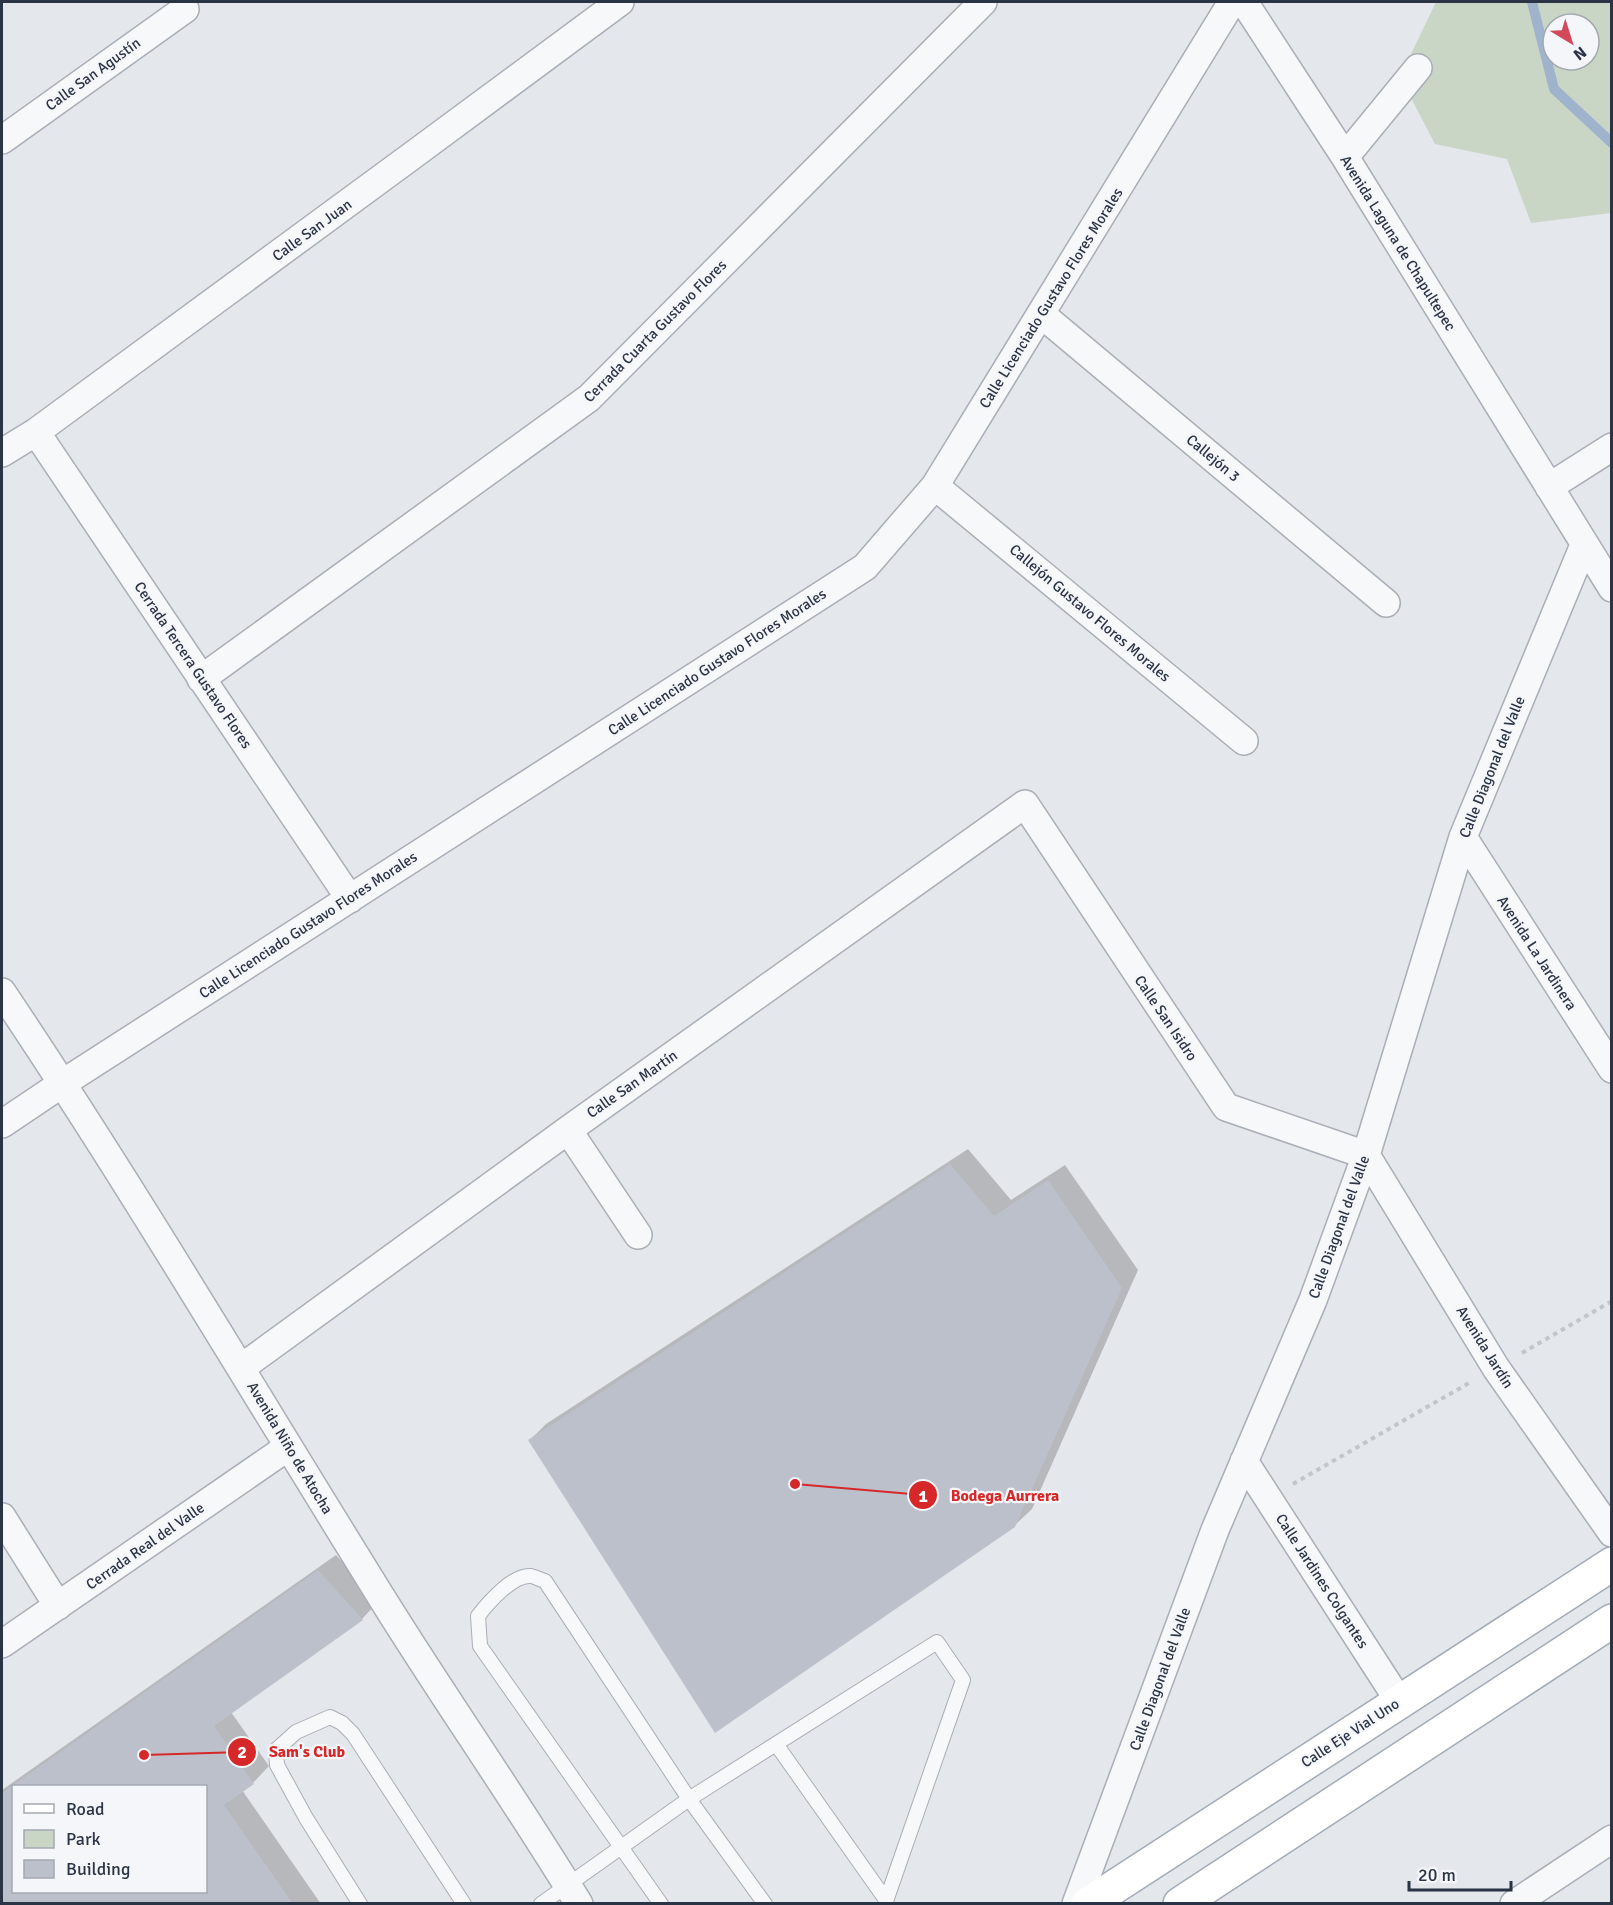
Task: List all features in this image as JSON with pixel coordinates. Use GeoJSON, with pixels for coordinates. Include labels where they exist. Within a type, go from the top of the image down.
{"type":"FeatureCollection","features":[{"type":"Feature","properties":{"kind":"main road","name":"Calle Eje Vial Uno"},"geometry":{"type":"LineString","coordinates":[[1088,1904],[1611,1564]]}},
{"type":"Feature","properties":{"kind":"main road"},"geometry":{"type":"LineString","coordinates":[[1180,1904],[1611,1621]]}},
{"type":"Feature","properties":{"kind":"street","name":"Calle San Juan"},"geometry":{"type":"LineString","coordinates":[[2,453],[36,432],[620,2]]}},
{"type":"Feature","properties":{"kind":"street","name":"Cerrada Cuarta Gustavo Flores"},"geometry":{"type":"LineString","coordinates":[[201,679],[589,398],[982,2]]}},
{"type":"Feature","properties":{"kind":"street","name":"Calle Licenciado Gustavo Flores Morales"},"geometry":{"type":"LineString","coordinates":[[2,1124],[865,567],[935,486],[1232,2]]}},
{"type":"Feature","properties":{"kind":"street","name":"Avenida Laguna de Chapultepec"},"geometry":{"type":"LineString","coordinates":[[1244,2],[1345,156],[1584,545]]}},
{"type":"Feature","properties":{"kind":"street","name":"Calle San Agustín"},"geometry":{"type":"LineString","coordinates":[[2,140],[185,9]]}},
{"type":"Feature","properties":{"kind":"street"},"geometry":{"type":"LineString","coordinates":[[1345,156],[1418,68]]}},
{"type":"Feature","properties":{"kind":"street","name":"Callejón 3"},"geometry":{"type":"LineString","coordinates":[[1041,314],[1386,603]]}},
{"type":"Feature","properties":{"kind":"street","name":"Cerrada Tercera Gustavo Flores"},"geometry":{"type":"LineString","coordinates":[[36,432],[350,899]]}},
{"type":"Feature","properties":{"kind":"street"},"geometry":{"type":"LineString","coordinates":[[1549,487],[1611,447]]}},
{"type":"Feature","properties":{"kind":"street","name":"Callejón Gustavo Flores Morales"},"geometry":{"type":"LineString","coordinates":[[935,486],[1244,741]]}},
{"type":"Feature","properties":{"kind":"street"},"geometry":{"type":"LineString","coordinates":[[1584,545],[1611,588]]}},
{"type":"Feature","properties":{"kind":"street","name":"Calle Diagonal del Valle"},"geometry":{"type":"LineString","coordinates":[[1076,1904],[1215,1530],[1313,1300],[1366,1155],[1463,837],[1584,545]]}},
{"type":"Feature","properties":{"kind":"street","name":"Calle San Martín"},"geometry":{"type":"LineString","coordinates":[[242,1368],[568,1130],[1024,804]]}},
{"type":"Feature","properties":{"kind":"street","name":"Calle San Isidro"},"geometry":{"type":"LineString","coordinates":[[1024,804],[1226,1107],[1366,1155]]}},
{"type":"Feature","properties":{"kind":"street","name":"Avenida La Jardinera"},"geometry":{"type":"LineString","coordinates":[[1463,837],[1611,1069]]}},
{"type":"Feature","properties":{"kind":"street","name":"Avenida Niño de Atocha"},"geometry":{"type":"LineString","coordinates":[[2,992],[63,1083],[242,1368],[399,1627],[573,1894]]}},
{"type":"Feature","properties":{"kind":"street"},"geometry":{"type":"LineString","coordinates":[[568,1130],[638,1235]]}},
{"type":"Feature","properties":{"kind":"street","name":"Avenida Jardín"},"geometry":{"type":"LineString","coordinates":[[1366,1155],[1496,1368],[1611,1533]]}},
{"type":"Feature","properties":{"kind":"street","name":"Cerrada Real del Valle"},"geometry":{"type":"LineString","coordinates":[[2,1644],[288,1447]]}},
{"type":"Feature","properties":{"kind":"street","name":"Calle Jardines Colgantes"},"geometry":{"type":"LineString","coordinates":[[1244,1461],[1400,1701]]}},
{"type":"Feature","properties":{"kind":"street"},"geometry":{"type":"LineString","coordinates":[[2,1517],[58,1606]]}},
{"type":"Feature","properties":{"kind":"street"},"geometry":{"type":"LineString","coordinates":[[1514,1904],[1611,1839]]}},
{"type":"Feature","properties":{"kind":"lane"},"geometry":{"type":"LineString","coordinates":[[661,1904],[480,1646],[478,1616],[494,1596],[520,1579],[530,1576],[545,1581],[689,1799],[765,1904]]}},
{"type":"Feature","properties":{"kind":"lane"},"geometry":{"type":"LineString","coordinates":[[541,1904],[573,1894],[621,1848],[689,1799],[937,1642],[963,1680],[886,1902]]}},
{"type":"Feature","properties":{"kind":"lane"},"geometry":{"type":"LineString","coordinates":[[360,1904],[306,1818],[277,1765],[276,1750],[296,1732],[330,1717],[342,1722],[353,1734],[464,1904]]}},
{"type":"Feature","properties":{"kind":"lane"},"geometry":{"type":"LineString","coordinates":[[776,1744],[886,1902]]}},
{"type":"Feature","properties":{"kind":"path"},"geometry":{"type":"LineString","coordinates":[[1268,1498],[1611,1301]]}},
{"type":"Feature","properties":{"kind":"green space"},"geometry":{"type":"Polygon","coordinates":[[[1436,2],[1611,2],[1611,213],[1531,223],[1507,159],[1435,144],[1400,77],[1436,2]]]}},
{"type":"Feature","properties":{"kind":"building"},"geometry":{"type":"Polygon","coordinates":[[[950,1164],[994,1216],[1048,1180],[1122,1288],[1015,1527],[715,1733],[528,1440],[950,1164]]]}},
{"type":"Feature","properties":{"kind":"building"},"geometry":{"type":"Polygon","coordinates":[[[318,1570],[363,1620],[214,1726],[254,1784],[224,1805],[293,1904],[2,1904],[2,1793],[12,1786],[12,1893],[207,1893],[207,1785],[13,1785],[318,1570]]]}},
{"type":"Feature","properties":{"kind":"waterway"},"geometry":{"type":"LineString","coordinates":[[1532,2],[1554,89],[1612,143]]}},
{"type":"Feature","properties":{"kind":"place","name":"Bodega Aurrera"},"geometry":{"type":"Point","coordinates":[795,1484]}},
{"type":"Feature","properties":{"kind":"place","name":"Sam's Club"},"geometry":{"type":"Point","coordinates":[144,1755]}}]}
